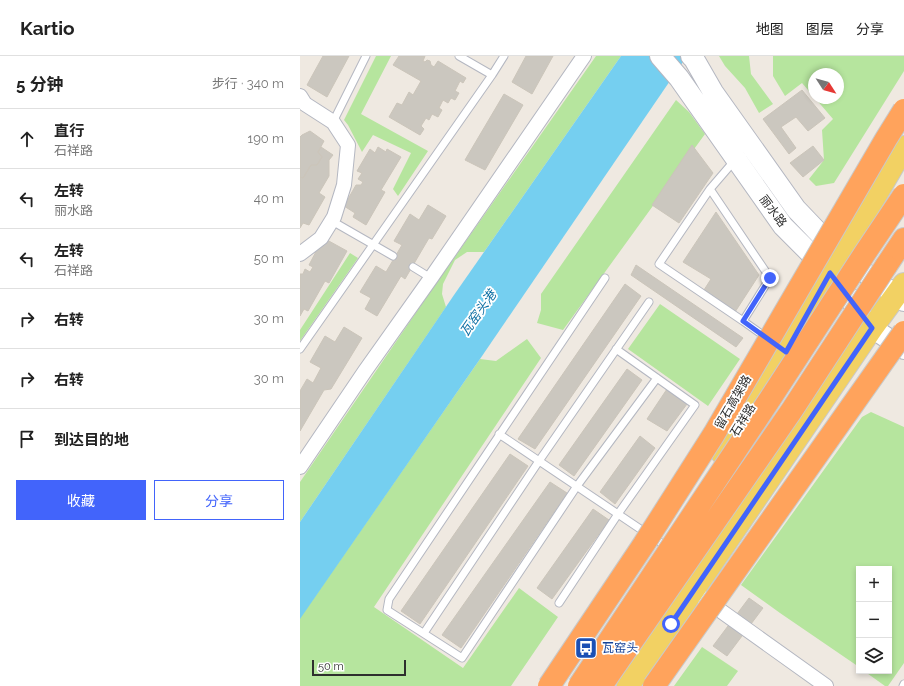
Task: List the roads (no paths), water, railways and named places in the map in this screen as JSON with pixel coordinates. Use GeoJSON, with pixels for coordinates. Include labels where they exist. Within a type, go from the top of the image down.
{"type":"FeatureCollection","features":[{"type":"Feature","properties":{"kind":"highway","name":"留石高架路"},"geometry":{"type":"LineString","coordinates":[[549,686],[644,544],[714,434],[904,110]]}},
{"type":"Feature","properties":{"kind":"highway"},"geometry":{"type":"LineString","coordinates":[[579,686],[904,195]]}},
{"type":"Feature","properties":{"kind":"highway"},"geometry":{"type":"LineString","coordinates":[[601,686],[792,410],[904,239]]}},
{"type":"Feature","properties":{"kind":"highway"},"geometry":{"type":"LineString","coordinates":[[654,686],[904,332]]}},
{"type":"Feature","properties":{"kind":"highway"},"geometry":{"type":"LineString","coordinates":[[572,686],[610,639]]}},
{"type":"Feature","properties":{"kind":"main road","name":"丽水路"},"geometry":{"type":"LineString","coordinates":[[660,56],[679,78],[783,226],[835,264],[901,293]]}},
{"type":"Feature","properties":{"kind":"main road","name":"丽水路"},"geometry":{"type":"LineString","coordinates":[[692,57],[713,92],[835,264],[872,328],[904,349]]}},
{"type":"Feature","properties":{"kind":"main road","name":"石祥路"},"geometry":{"type":"LineString","coordinates":[[572,686],[664,545],[767,380],[781,348],[835,264],[904,147]]}},
{"type":"Feature","properties":{"kind":"main road"},"geometry":{"type":"LineString","coordinates":[[628,686],[872,328],[901,293]]}},
{"type":"Feature","properties":{"kind":"street"},"geometry":{"type":"LineString","coordinates":[[300,466],[584,56]]}},
{"type":"Feature","properties":{"kind":"street"},"geometry":{"type":"LineString","coordinates":[[300,254],[321,238],[334,217],[344,185],[348,145],[333,122],[302,104]]}},
{"type":"Feature","properties":{"kind":"street"},"geometry":{"type":"LineString","coordinates":[[693,591],[826,686]]}},
{"type":"Feature","properties":{"kind":"lane"},"geometry":{"type":"LineString","coordinates":[[333,122],[366,56]]}},
{"type":"Feature","properties":{"kind":"lane"},"geometry":{"type":"LineString","coordinates":[[459,56],[492,75]]}},
{"type":"Feature","properties":{"kind":"lane"},"geometry":{"type":"LineString","coordinates":[[300,349],[504,56]]}},
{"type":"Feature","properties":{"kind":"lane"},"geometry":{"type":"LineString","coordinates":[[736,159],[710,189],[659,264],[781,348]]}},
{"type":"Feature","properties":{"kind":"lane"},"geometry":{"type":"LineString","coordinates":[[710,189],[770,278],[743,321]]}},
{"type":"Feature","properties":{"kind":"lane"},"geometry":{"type":"LineString","coordinates":[[332,221],[394,256]]}},
{"type":"Feature","properties":{"kind":"lane"},"geometry":{"type":"LineString","coordinates":[[413,267],[431,278]]}},
{"type":"Feature","properties":{"kind":"lane"},"geometry":{"type":"LineString","coordinates":[[605,278],[389,599],[387,610],[462,658],[577,486],[657,378]]}},
{"type":"Feature","properties":{"kind":"lane"},"geometry":{"type":"LineString","coordinates":[[424,633],[539,461],[649,302]]}},
{"type":"Feature","properties":{"kind":"lane"},"geometry":{"type":"LineString","coordinates":[[559,602],[618,514],[695,405],[616,350]]}},
{"type":"Feature","properties":{"kind":"lane"},"geometry":{"type":"LineString","coordinates":[[499,434],[664,545]]}},
{"type":"Feature","properties":{"kind":"water","name":"瓦窑头港"},"geometry":{"type":"Polygon","coordinates":[[[621,56],[687,56],[300,619],[300,522],[454,295],[621,56]]]}},
{"type":"Feature","properties":{"kind":"place","name":"瓦窑头"},"geometry":{"type":"Point","coordinates":[586,648]}}]}
